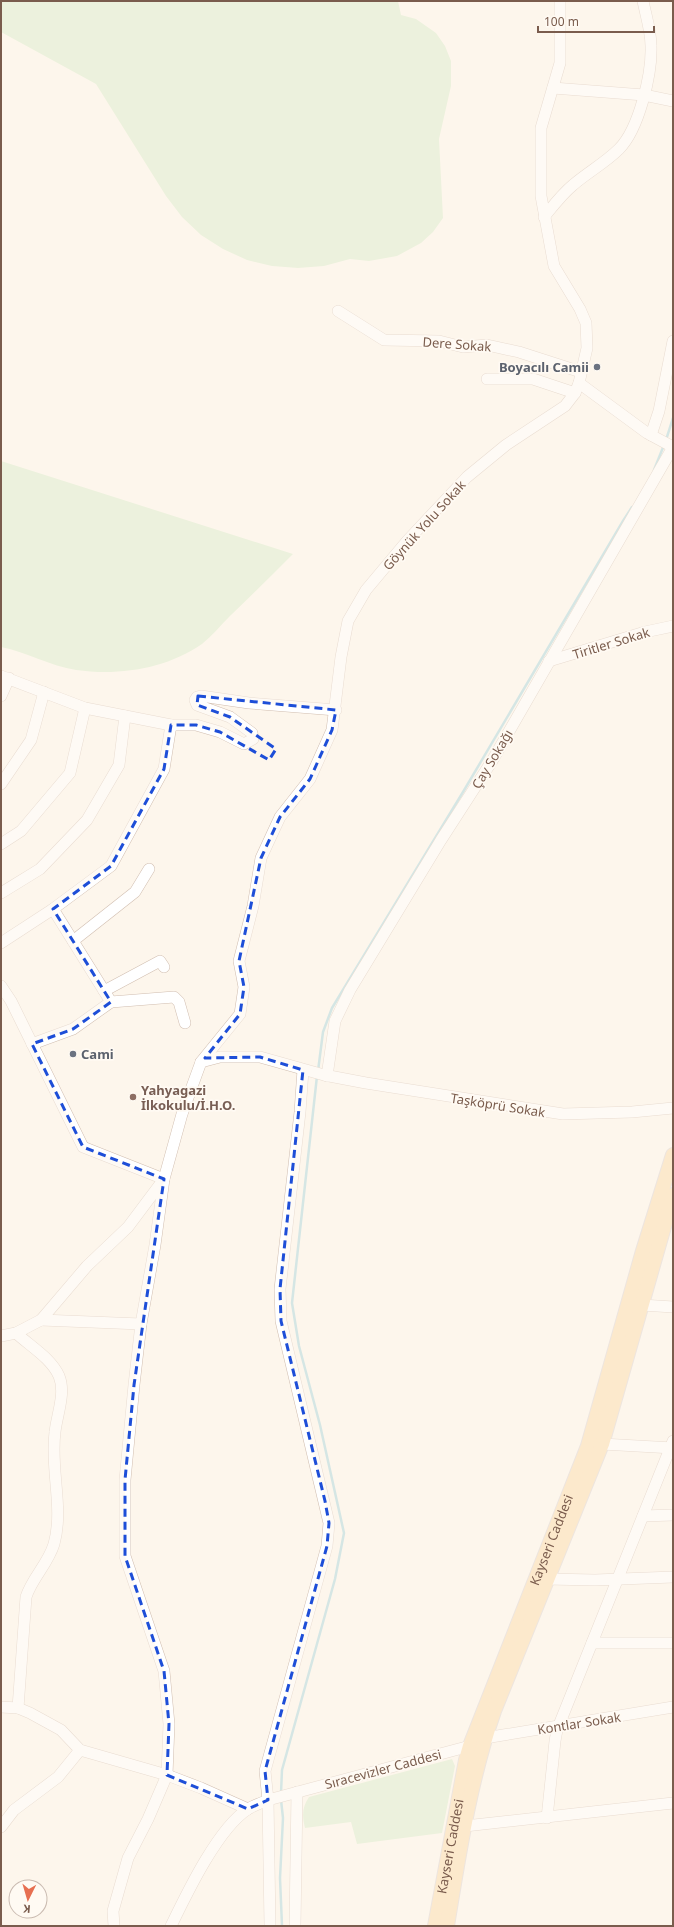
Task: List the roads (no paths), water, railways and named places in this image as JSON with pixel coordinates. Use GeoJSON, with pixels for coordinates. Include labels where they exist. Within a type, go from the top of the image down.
{"type":"FeatureCollection","features":[{"type":"Feature","properties":{"kind":"main road","name":"Kayseri Caddesi"},"geometry":{"type":"LineString","coordinates":[[435,1926],[464,1767],[470,1746],[588,1446],[673,1155]]}},
{"type":"Feature","properties":{"kind":"main road","name":"Kayseri Caddesi"},"geometry":{"type":"LineString","coordinates":[[447,1926],[472,1784],[485,1738],[602,1444],[673,1195]]}},
{"type":"Feature","properties":{"kind":"street"},"geometry":{"type":"LineString","coordinates":[[560,1],[560,63],[541,128],[540,181],[544,216],[554,266],[580,309],[586,323],[588,340],[578,383]]}},
{"type":"Feature","properties":{"kind":"street"},"geometry":{"type":"LineString","coordinates":[[544,216],[573,184],[601,165],[621,148],[630,132],[648,79],[651,47],[643,1]]}},
{"type":"Feature","properties":{"kind":"street"},"geometry":{"type":"LineString","coordinates":[[553,88],[644,94],[673,101]]}},
{"type":"Feature","properties":{"kind":"street","name":"Dere Sokak"},"geometry":{"type":"LineString","coordinates":[[338,311],[384,340],[438,341],[463,347],[487,345],[519,352],[578,383]]}},
{"type":"Feature","properties":{"kind":"street"},"geometry":{"type":"LineString","coordinates":[[653,437],[673,341]]}},
{"type":"Feature","properties":{"kind":"street"},"geometry":{"type":"LineString","coordinates":[[487,379],[533,379],[578,383],[653,437],[672,447]]}},
{"type":"Feature","properties":{"kind":"street","name":"Göynük Yolu Sokak"},"geometry":{"type":"LineString","coordinates":[[164,1179],[182,1114],[201,1062],[240,1014],[244,987],[239,961],[253,906],[261,858],[280,817],[310,778],[332,730],[336,710],[341,657],[348,621],[366,590],[407,541],[467,477],[506,446],[565,406],[578,383]]}},
{"type":"Feature","properties":{"kind":"street","name":"Çay Sokağı"},"geometry":{"type":"LineString","coordinates":[[325,1076],[335,1021],[350,990],[441,840],[492,760],[672,447]]}},
{"type":"Feature","properties":{"kind":"street","name":"Tiritler Sokak"},"geometry":{"type":"LineString","coordinates":[[549,661],[645,632],[673,626]]}},
{"type":"Feature","properties":{"kind":"street"},"geometry":{"type":"LineString","coordinates":[[1,696],[5,677],[85,708],[171,725],[196,725],[220,732],[240,743],[248,743],[253,740],[252,733],[230,717],[197,705],[195,700],[200,696],[249,703],[336,710]]}},
{"type":"Feature","properties":{"kind":"street"},"geometry":{"type":"LineString","coordinates":[[1,784],[31,740],[44,692]]}},
{"type":"Feature","properties":{"kind":"street"},"geometry":{"type":"LineString","coordinates":[[1,844],[21,831],[70,773],[85,708]]}},
{"type":"Feature","properties":{"kind":"street"},"geometry":{"type":"LineString","coordinates":[[1,893],[40,868],[87,820],[119,764],[126,716]]}},
{"type":"Feature","properties":{"kind":"street"},"geometry":{"type":"LineString","coordinates":[[1,943],[53,909],[111,866],[164,769],[171,725]]}},
{"type":"Feature","properties":{"kind":"street"},"geometry":{"type":"LineString","coordinates":[[73,941],[135,892],[149,869]]}},
{"type":"Feature","properties":{"kind":"street"},"geometry":{"type":"LineString","coordinates":[[53,909],[111,1002]]}},
{"type":"Feature","properties":{"kind":"street"},"geometry":{"type":"LineString","coordinates":[[104,991],[160,961],[164,967]]}},
{"type":"Feature","properties":{"kind":"street"},"geometry":{"type":"LineString","coordinates":[[1,986],[32,1044],[83,1147],[164,1179]]}},
{"type":"Feature","properties":{"kind":"street"},"geometry":{"type":"LineString","coordinates":[[32,1044],[73,1029],[111,1002],[174,997],[180,1002],[185,1022]]}},
{"type":"Feature","properties":{"kind":"street","name":"Taşköprü Sokak"},"geometry":{"type":"LineString","coordinates":[[201,1062],[220,1058],[260,1057],[325,1076],[563,1114],[632,1112],[673,1108]]}},
{"type":"Feature","properties":{"kind":"street"},"geometry":{"type":"LineString","coordinates":[[270,1926],[268,1800],[265,1771],[327,1546],[329,1523],[282,1321],[280,1289],[300,1112],[303,1070]]}},
{"type":"Feature","properties":{"kind":"street"},"geometry":{"type":"LineString","coordinates":[[1,1336],[16,1334],[41,1320],[87,1266],[128,1228],[164,1179]]}},
{"type":"Feature","properties":{"kind":"street"},"geometry":{"type":"LineString","coordinates":[[114,1926],[113,1911],[128,1858],[148,1819],[167,1775],[169,1724],[164,1671],[125,1556],[125,1480],[141,1324],[155,1245],[164,1179]]}},
{"type":"Feature","properties":{"kind":"street"},"geometry":{"type":"LineString","coordinates":[[642,1305],[673,1307]]}},
{"type":"Feature","properties":{"kind":"street"},"geometry":{"type":"LineString","coordinates":[[41,1320],[141,1324]]}},
{"type":"Feature","properties":{"kind":"street"},"geometry":{"type":"LineString","coordinates":[[16,1334],[51,1364],[58,1375],[62,1390],[56,1418],[53,1450],[57,1517],[56,1532],[47,1561],[31,1585],[26,1597],[18,1708]]}},
{"type":"Feature","properties":{"kind":"street"},"geometry":{"type":"LineString","coordinates":[[547,1818],[555,1741],[559,1726],[616,1580],[672,1446],[602,1444]]}},
{"type":"Feature","properties":{"kind":"street"},"geometry":{"type":"LineString","coordinates":[[643,1516],[673,1516]]}},
{"type":"Feature","properties":{"kind":"street"},"geometry":{"type":"LineString","coordinates":[[547,1579],[616,1580],[673,1577]]}},
{"type":"Feature","properties":{"kind":"street"},"geometry":{"type":"LineString","coordinates":[[592,1643],[673,1643]]}},
{"type":"Feature","properties":{"kind":"street"},"geometry":{"type":"LineString","coordinates":[[1,1707],[18,1708],[61,1730],[80,1750],[167,1775],[202,1788],[248,1809]]}},
{"type":"Feature","properties":{"kind":"street","name":"Kontlar Sokak"},"geometry":{"type":"LineString","coordinates":[[470,1746],[485,1738],[673,1707]]}},
{"type":"Feature","properties":{"kind":"street","name":"Sıracevizler Caddesi"},"geometry":{"type":"LineString","coordinates":[[171,1926],[191,1884],[227,1829],[248,1809],[268,1800],[470,1746]]}},
{"type":"Feature","properties":{"kind":"street"},"geometry":{"type":"LineString","coordinates":[[1,1827],[14,1810],[58,1777],[80,1750]]}},
{"type":"Feature","properties":{"kind":"street"},"geometry":{"type":"LineString","coordinates":[[295,1926],[297,1792]]}},
{"type":"Feature","properties":{"kind":"street"},"geometry":{"type":"LineString","coordinates":[[465,1826],[673,1803]]}},
{"type":"Feature","properties":{"kind":"waterway"},"geometry":{"type":"LineString","coordinates":[[666,440],[673,418]]}},
{"type":"Feature","properties":{"kind":"waterway"},"geometry":{"type":"LineString","coordinates":[[654,470],[664,445]]}},
{"type":"Feature","properties":{"kind":"waterway"},"geometry":{"type":"LineString","coordinates":[[318,1071],[323,1032],[332,1008],[463,792],[632,507]]}},
{"type":"Feature","properties":{"kind":"waterway"},"geometry":{"type":"LineString","coordinates":[[281,1793],[282,1770],[335,1579],[344,1533],[320,1425],[299,1346],[292,1303],[317,1076]]}},
{"type":"Feature","properties":{"kind":"waterway"},"geometry":{"type":"LineString","coordinates":[[281,1800],[283,1818],[280,1878],[282,1926]]}},
{"type":"Feature","properties":{"kind":"place","name":"Boyacılı Camii"},"geometry":{"type":"Point","coordinates":[597,367]}},
{"type":"Feature","properties":{"kind":"place","name":"Cami"},"geometry":{"type":"Point","coordinates":[73,1054]}},
{"type":"Feature","properties":{"kind":"place","name":"Yahyagazi İlkokulu/İ.H.O."},"geometry":{"type":"Point","coordinates":[133,1097]}}]}
